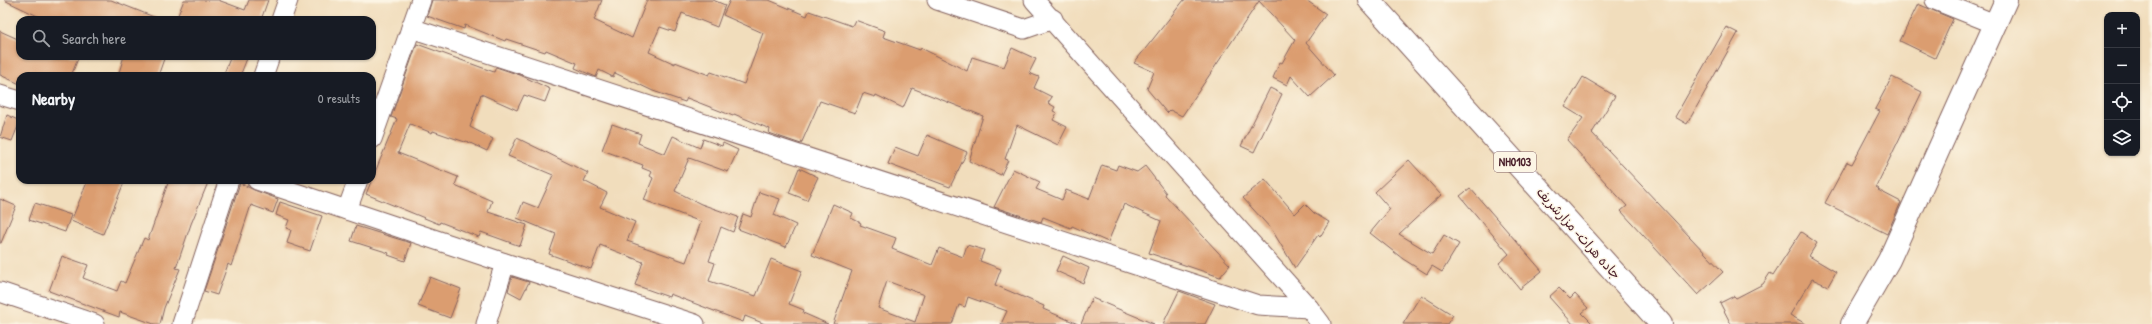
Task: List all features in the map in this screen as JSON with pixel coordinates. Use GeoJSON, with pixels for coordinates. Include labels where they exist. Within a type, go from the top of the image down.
{"type":"FeatureCollection","features":[{"type":"Feature","properties":{"kind":"main road","name":"جاده هرات- مزارشریف"},"geometry":{"type":"LineString","coordinates":[[1369,0],[1661,324]]}},
{"type":"Feature","properties":{"kind":"main road"},"geometry":{"type":"LineString","coordinates":[[1852,324],[1889,260],[2006,0]]}},
{"type":"Feature","properties":{"kind":"street"},"geometry":{"type":"LineString","coordinates":[[283,16],[288,0]]}},
{"type":"Feature","properties":{"kind":"street"},"geometry":{"type":"LineString","coordinates":[[376,128],[421,0]]}},
{"type":"Feature","properties":{"kind":"street"},"geometry":{"type":"LineString","coordinates":[[938,0],[1024,29],[1053,19]]}},
{"type":"Feature","properties":{"kind":"street"},"geometry":{"type":"LineString","coordinates":[[1034,0],[1053,19],[1309,308],[1321,324]]}},
{"type":"Feature","properties":{"kind":"street"},"geometry":{"type":"LineString","coordinates":[[1935,0],[1995,24]]}},
{"type":"Feature","properties":{"kind":"street"},"geometry":{"type":"LineString","coordinates":[[411,28],[1258,305],[1309,308]]}},
{"type":"Feature","properties":{"kind":"street"},"geometry":{"type":"LineString","coordinates":[[264,72],[269,60]]}},
{"type":"Feature","properties":{"kind":"street"},"geometry":{"type":"LineString","coordinates":[[0,95],[16,101]]}},
{"type":"Feature","properties":{"kind":"street"},"geometry":{"type":"LineString","coordinates":[[182,324],[228,184]]}},
{"type":"Feature","properties":{"kind":"street"},"geometry":{"type":"LineString","coordinates":[[269,184],[505,263],[695,324]]}},
{"type":"Feature","properties":{"kind":"street"},"geometry":{"type":"LineString","coordinates":[[347,210],[357,184]]}},
{"type":"Feature","properties":{"kind":"street"},"geometry":{"type":"LineString","coordinates":[[486,324],[505,263]]}},
{"type":"Feature","properties":{"kind":"street"},"geometry":{"type":"LineString","coordinates":[[0,292],[95,324]]}},
{"type":"Feature","properties":{"kind":"building"},"geometry":{"type":"Polygon","coordinates":[[[4,0],[111,0],[151,16],[38,16],[4,0]]]}},
{"type":"Feature","properties":{"kind":"building"},"geometry":{"type":"Polygon","coordinates":[[[184,0],[218,0],[245,10],[249,0],[268,0],[262,16],[178,15],[184,0]]]}},
{"type":"Feature","properties":{"kind":"building"},"geometry":{"type":"Polygon","coordinates":[[[432,0],[602,0],[594,20],[632,38],[647,0],[713,0],[725,5],[717,27],[682,13],[675,32],[660,27],[649,52],[675,64],[675,62],[709,75],[711,72],[744,84],[763,33],[723,15],[730,0],[769,0],[807,16],[809,11],[852,26],[855,20],[885,31],[883,37],[920,50],[921,48],[967,71],[972,57],[1004,67],[1012,48],[1036,59],[1029,73],[1039,77],[1034,88],[1052,97],[1048,103],[1055,107],[1053,111],[1057,113],[1053,120],[1067,127],[1058,145],[1017,125],[1005,159],[1008,160],[1001,175],[969,161],[983,116],[912,88],[903,108],[876,95],[875,97],[863,93],[855,113],[820,101],[801,144],[769,133],[770,129],[734,114],[733,116],[687,98],[685,102],[653,91],[615,73],[613,77],[599,70],[596,77],[575,68],[577,63],[546,50],[545,52],[506,39],[505,41],[465,25],[464,29],[427,16],[432,0]]]}},
{"type":"Feature","properties":{"kind":"building"},"geometry":{"type":"Polygon","coordinates":[[[1184,0],[1306,0],[1326,14],[1306,43],[1334,75],[1310,97],[1291,76],[1287,85],[1273,78],[1280,62],[1282,63],[1295,40],[1259,1],[1182,116],[1170,110],[1167,113],[1147,89],[1154,72],[1134,63],[1184,0]]]}},
{"type":"Feature","properties":{"kind":"building"},"geometry":{"type":"Polygon","coordinates":[[[1918,4],[1953,19],[1935,58],[1900,41],[1918,4]]]}},
{"type":"Feature","properties":{"kind":"building"},"geometry":{"type":"Polygon","coordinates":[[[1726,27],[1738,33],[1687,124],[1675,117],[1726,27]]]}},
{"type":"Feature","properties":{"kind":"building"},"geometry":{"type":"Polygon","coordinates":[[[0,31],[16,38],[16,60],[77,60],[73,72],[16,72],[16,82],[0,75],[0,31]]]}},
{"type":"Feature","properties":{"kind":"building"},"geometry":{"type":"Polygon","coordinates":[[[417,44],[494,72],[496,67],[520,75],[550,89],[545,102],[524,95],[517,110],[481,94],[470,127],[493,139],[487,151],[466,141],[465,142],[433,131],[432,133],[410,124],[398,153],[458,177],[455,185],[492,201],[488,212],[527,225],[520,246],[481,232],[479,237],[440,222],[439,224],[366,194],[370,184],[376,184],[376,170],[397,119],[391,117],[417,44]]]}},
{"type":"Feature","properties":{"kind":"building"},"geometry":{"type":"Polygon","coordinates":[[[123,60],[164,60],[159,72],[119,72],[123,60]]]}},
{"type":"Feature","properties":{"kind":"building"},"geometry":{"type":"Polygon","coordinates":[[[229,60],[246,60],[242,72],[225,72],[229,60]]]}},
{"type":"Feature","properties":{"kind":"building"},"geometry":{"type":"Polygon","coordinates":[[[1583,77],[1615,96],[1592,133],[1723,272],[1698,295],[1621,211],[1627,206],[1567,140],[1583,118],[1565,107],[1583,77]]]}},
{"type":"Feature","properties":{"kind":"building"},"geometry":{"type":"Polygon","coordinates":[[[1892,77],[1922,92],[1876,187],[1879,189],[1878,190],[1901,202],[1887,234],[1825,203],[1847,162],[1852,164],[1880,111],[1875,109],[1892,77]]]}},
{"type":"Feature","properties":{"kind":"building"},"geometry":{"type":"Polygon","coordinates":[[[1270,88],[1282,94],[1254,152],[1241,146],[1270,88]]]}},
{"type":"Feature","properties":{"kind":"building"},"geometry":{"type":"Polygon","coordinates":[[[7,115],[16,119],[16,131],[12,141],[0,137],[7,115]]]}},
{"type":"Feature","properties":{"kind":"building"},"geometry":{"type":"Polygon","coordinates":[[[612,124],[641,134],[638,143],[665,154],[673,136],[700,148],[703,139],[722,146],[723,143],[738,150],[728,172],[689,158],[675,191],[701,204],[738,217],[733,232],[721,227],[709,261],[715,263],[709,281],[756,296],[771,259],[802,271],[789,304],[804,310],[803,313],[828,324],[765,324],[745,316],[743,322],[670,294],[669,297],[635,285],[643,262],[600,245],[591,269],[549,254],[556,234],[517,218],[523,202],[538,208],[553,175],[508,156],[517,138],[588,173],[584,181],[607,193],[600,207],[635,222],[627,241],[686,262],[701,222],[644,200],[653,178],[650,176],[652,172],[642,168],[643,165],[602,150],[612,124]]]}},
{"type":"Feature","properties":{"kind":"building"},"geometry":{"type":"Polygon","coordinates":[[[927,135],[967,152],[950,187],[888,164],[895,147],[918,156],[927,135]]]}},
{"type":"Feature","properties":{"kind":"building"},"geometry":{"type":"Polygon","coordinates":[[[1409,160],[1441,195],[1399,234],[1432,254],[1444,235],[1459,244],[1442,272],[1432,266],[1427,274],[1403,259],[1370,233],[1390,209],[1375,192],[1409,160]]]}},
{"type":"Feature","properties":{"kind":"building"},"geometry":{"type":"Polygon","coordinates":[[[1102,165],[1116,170],[1118,165],[1137,172],[1145,166],[1166,193],[1165,195],[1230,265],[1220,277],[1149,253],[1161,221],[1124,204],[1108,242],[1072,226],[1071,228],[1043,217],[1041,222],[994,207],[1013,169],[1040,182],[1036,189],[1062,200],[1066,190],[1089,199],[1102,165]]]}},
{"type":"Feature","properties":{"kind":"building"},"geometry":{"type":"Polygon","coordinates":[[[799,168],[818,177],[807,200],[789,193],[799,168]]]}},
{"type":"Feature","properties":{"kind":"building"},"geometry":{"type":"Polygon","coordinates":[[[1265,179],[1295,214],[1305,204],[1314,213],[1329,222],[1320,237],[1318,235],[1295,268],[1272,230],[1243,198],[1265,179]]]}},
{"type":"Feature","properties":{"kind":"building"},"geometry":{"type":"Polygon","coordinates":[[[86,184],[123,184],[103,234],[71,221],[86,184]]]}},
{"type":"Feature","properties":{"kind":"building"},"geometry":{"type":"Polygon","coordinates":[[[168,184],[207,184],[191,224],[176,268],[180,269],[164,308],[160,324],[154,324],[120,312],[119,317],[49,291],[62,256],[88,265],[83,278],[117,291],[121,281],[125,283],[144,238],[148,240],[168,184]]]}},
{"type":"Feature","properties":{"kind":"building"},"geometry":{"type":"Polygon","coordinates":[[[240,184],[278,199],[273,213],[251,205],[231,266],[228,264],[217,295],[204,291],[240,184]]]}},
{"type":"Feature","properties":{"kind":"building"},"geometry":{"type":"Polygon","coordinates":[[[1470,188],[1542,271],[1520,289],[1499,263],[1509,254],[1460,196],[1470,188]]]}},
{"type":"Feature","properties":{"kind":"building"},"geometry":{"type":"Polygon","coordinates":[[[759,192],[780,199],[774,215],[796,225],[786,247],[738,229],[743,214],[751,217],[759,192]]]}},
{"type":"Feature","properties":{"kind":"building"},"geometry":{"type":"Polygon","coordinates":[[[0,199],[16,206],[1,243],[0,243],[0,199]]]}},
{"type":"Feature","properties":{"kind":"building"},"geometry":{"type":"Polygon","coordinates":[[[280,202],[322,216],[310,251],[287,243],[291,230],[286,228],[289,220],[276,215],[280,202]]]}},
{"type":"Feature","properties":{"kind":"building"},"geometry":{"type":"Polygon","coordinates":[[[35,203],[71,215],[65,232],[29,220],[35,203]]]}},
{"type":"Feature","properties":{"kind":"building"},"geometry":{"type":"Polygon","coordinates":[[[833,204],[853,213],[851,218],[861,223],[860,225],[896,238],[892,249],[932,265],[939,248],[963,257],[967,245],[984,250],[980,261],[1001,269],[995,285],[1044,306],[1043,309],[1078,324],[1001,324],[1007,311],[968,297],[965,307],[959,305],[952,324],[833,324],[852,271],[812,255],[833,204]],[[887,281],[878,308],[915,322],[924,295],[887,281]]]}},
{"type":"Feature","properties":{"kind":"building"},"geometry":{"type":"Polygon","coordinates":[[[356,226],[411,243],[405,261],[388,255],[389,253],[351,241],[356,226]]]}},
{"type":"Feature","properties":{"kind":"building"},"geometry":{"type":"Polygon","coordinates":[[[1801,232],[1817,243],[1809,256],[1836,272],[1828,286],[1812,279],[1790,315],[1806,324],[1731,324],[1720,303],[1734,296],[1736,298],[1763,284],[1770,273],[1773,275],[1801,232]]]}},
{"type":"Feature","properties":{"kind":"building"},"geometry":{"type":"Polygon","coordinates":[[[1063,256],[1089,268],[1083,283],[1056,271],[1063,256]]]}},
{"type":"Feature","properties":{"kind":"building"},"geometry":{"type":"Polygon","coordinates":[[[430,277],[461,289],[450,318],[418,306],[430,277]]]}},
{"type":"Feature","properties":{"kind":"building"},"geometry":{"type":"Polygon","coordinates":[[[512,277],[529,282],[521,298],[508,291],[512,277]]]}},
{"type":"Feature","properties":{"kind":"building"},"geometry":{"type":"Polygon","coordinates":[[[1559,288],[1570,299],[1575,294],[1588,308],[1582,313],[1593,324],[1573,324],[1549,297],[1559,288]]]}},
{"type":"Feature","properties":{"kind":"building"},"geometry":{"type":"Polygon","coordinates":[[[1179,291],[1215,304],[1205,324],[1163,324],[1179,291]]]}},
{"type":"Feature","properties":{"kind":"building"},"geometry":{"type":"Polygon","coordinates":[[[1421,295],[1453,315],[1447,324],[1403,324],[1421,295]]]}},
{"type":"Feature","properties":{"kind":"building"},"geometry":{"type":"Polygon","coordinates":[[[1092,298],[1154,324],[1081,324],[1092,298]]]}}]}
